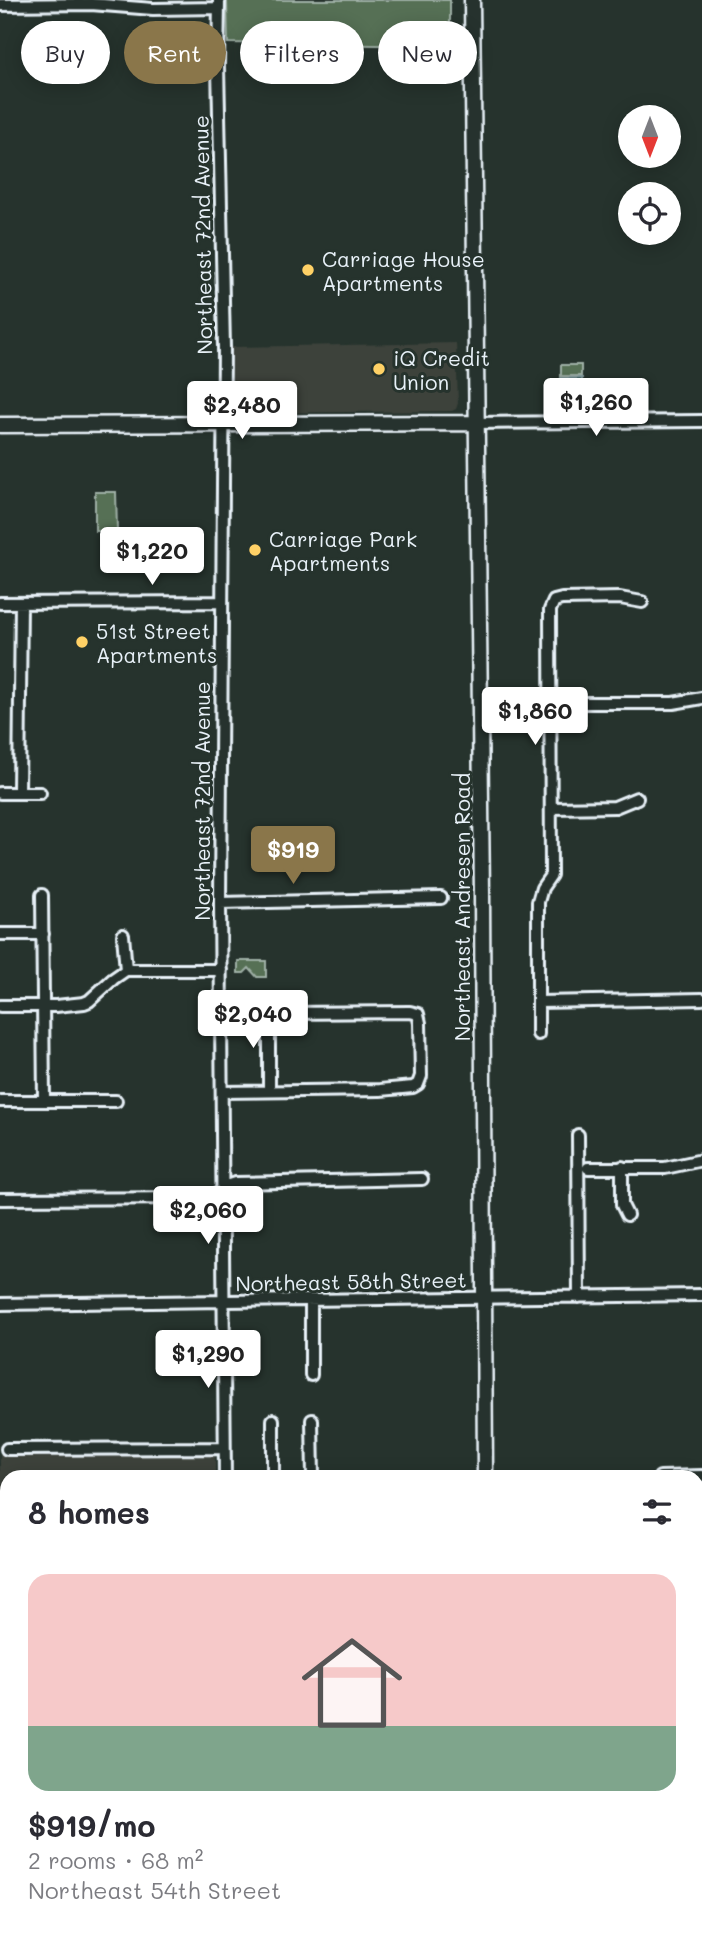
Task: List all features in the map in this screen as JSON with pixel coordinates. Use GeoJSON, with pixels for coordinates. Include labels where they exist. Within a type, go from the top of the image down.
{"type":"FeatureCollection","features":[{"type":"Feature","properties":{"kind":"main road","name":"Northeast Andresen Road"},"geometry":{"type":"LineString","coordinates":[[472,0],[475,423],[480,631],[485,1470]]}},
{"type":"Feature","properties":{"kind":"main road"},"geometry":{"type":"LineString","coordinates":[[0,425],[475,423]]}},
{"type":"Feature","properties":{"kind":"street"},"geometry":{"type":"LineString","coordinates":[[0,5],[91,4],[153,9],[219,4]]}},
{"type":"Feature","properties":{"kind":"street","name":"Northeast 72nd Avenue"},"geometry":{"type":"LineString","coordinates":[[219,4],[223,424],[220,903],[225,1470]]}},
{"type":"Feature","properties":{"kind":"street"},"geometry":{"type":"LineString","coordinates":[[475,423],[702,421]]}},
{"type":"Feature","properties":{"kind":"street"},"geometry":{"type":"LineString","coordinates":[[538,1034],[538,902],[542,888],[551,875],[550,610],[554,601],[620,598],[642,602]]}},
{"type":"Feature","properties":{"kind":"street"},"geometry":{"type":"LineString","coordinates":[[0,603],[220,602]]}},
{"type":"Feature","properties":{"kind":"street"},"geometry":{"type":"LineString","coordinates":[[19,792],[21,603]]}},
{"type":"Feature","properties":{"kind":"street"},"geometry":{"type":"LineString","coordinates":[[550,703],[673,703],[702,698]]}},
{"type":"Feature","properties":{"kind":"street"},"geometry":{"type":"LineString","coordinates":[[0,793],[40,793]]}},
{"type":"Feature","properties":{"kind":"street"},"geometry":{"type":"LineString","coordinates":[[551,807],[615,807],[637,798]]}},
{"type":"Feature","properties":{"kind":"street"},"geometry":{"type":"LineString","coordinates":[[43,895],[44,1100]]}},
{"type":"Feature","properties":{"kind":"street"},"geometry":{"type":"LineString","coordinates":[[220,903],[441,898]]}},
{"type":"Feature","properties":{"kind":"street"},"geometry":{"type":"LineString","coordinates":[[0,934],[43,934]]}},
{"type":"Feature","properties":{"kind":"street"},"geometry":{"type":"LineString","coordinates":[[123,935],[126,970]]}},
{"type":"Feature","properties":{"kind":"street"},"geometry":{"type":"LineString","coordinates":[[0,1006],[75,1005],[89,1001],[126,970],[221,970]]}},
{"type":"Feature","properties":{"kind":"street"},"geometry":{"type":"LineString","coordinates":[[539,1002],[702,999]]}},
{"type":"Feature","properties":{"kind":"street"},"geometry":{"type":"LineString","coordinates":[[222,1092],[380,1090],[413,1087],[418,1084],[421,1076],[418,1014],[283,1013],[272,1018],[269,1027],[269,1091]]}},
{"type":"Feature","properties":{"kind":"street"},"geometry":{"type":"LineString","coordinates":[[0,1101],[116,1101]]}},
{"type":"Feature","properties":{"kind":"street"},"geometry":{"type":"LineString","coordinates":[[578,1135],[579,1297]]}},
{"type":"Feature","properties":{"kind":"street"},"geometry":{"type":"LineString","coordinates":[[588,1168],[665,1168],[702,1160]]}},
{"type":"Feature","properties":{"kind":"street"},"geometry":{"type":"LineString","coordinates":[[622,1167],[622,1205],[627,1215]]}},
{"type":"Feature","properties":{"kind":"street"},"geometry":{"type":"LineString","coordinates":[[0,1199],[212,1198],[235,1183],[422,1179]]}},
{"type":"Feature","properties":{"kind":"street","name":"Northeast 58th Street"},"geometry":{"type":"LineString","coordinates":[[0,1304],[702,1295]]}},
{"type":"Feature","properties":{"kind":"street"},"geometry":{"type":"LineString","coordinates":[[310,1301],[311,1374]]}},
{"type":"Feature","properties":{"kind":"street"},"geometry":{"type":"LineString","coordinates":[[273,1420],[273,1470]]}},
{"type":"Feature","properties":{"kind":"street"},"geometry":{"type":"LineString","coordinates":[[312,1420],[313,1470]]}},
{"type":"Feature","properties":{"kind":"street"},"geometry":{"type":"LineString","coordinates":[[6,1449],[224,1448]]}},
{"type":"Feature","properties":{"kind":"shaded area"},"geometry":{"type":"Polygon","coordinates":[[[456,343],[458,403],[452,411],[239,413],[232,404],[232,347],[456,343]]]}},
{"type":"Feature","properties":{"kind":"shaded area"},"geometry":{"type":"Polygon","coordinates":[[[0,1454],[215,1454],[215,1470],[0,1470],[0,1454]]]}},
{"type":"Feature","properties":{"kind":"green space"},"geometry":{"type":"Polygon","coordinates":[[[227,0],[450,0],[450,21],[378,21],[378,45],[364,45],[364,21],[240,21],[240,43],[228,43],[227,0]]]}},
{"type":"Feature","properties":{"kind":"green space"},"geometry":{"type":"Polygon","coordinates":[[[561,365],[581,365],[581,376],[561,376],[561,365]]]}},
{"type":"Feature","properties":{"kind":"green space"},"geometry":{"type":"Polygon","coordinates":[[[207,384],[207,403],[195,407],[190,397],[193,385],[207,384]]]}},
{"type":"Feature","properties":{"kind":"green space"},"geometry":{"type":"Polygon","coordinates":[[[95,492],[116,492],[117,531],[95,531],[95,492]]]}},
{"type":"Feature","properties":{"kind":"green space"},"geometry":{"type":"Polygon","coordinates":[[[238,961],[266,961],[266,977],[257,977],[249,968],[244,973],[238,973],[238,961]]]}},
{"type":"Feature","properties":{"kind":"water"},"geometry":{"type":"Polygon","coordinates":[[[561,378],[582,378],[582,390],[562,390],[561,378]]]}},
{"type":"Feature","properties":{"kind":"place","name":"Carriage House Apartments"},"geometry":{"type":"Point","coordinates":[308,270]}},
{"type":"Feature","properties":{"kind":"place","name":"iQ Credit Union"},"geometry":{"type":"Point","coordinates":[379,369]}},
{"type":"Feature","properties":{"kind":"place","name":"Carriage Park Apartments"},"geometry":{"type":"Point","coordinates":[255,550]}},
{"type":"Feature","properties":{"kind":"place","name":"51st Street Apartments"},"geometry":{"type":"Point","coordinates":[82,642]}}]}
